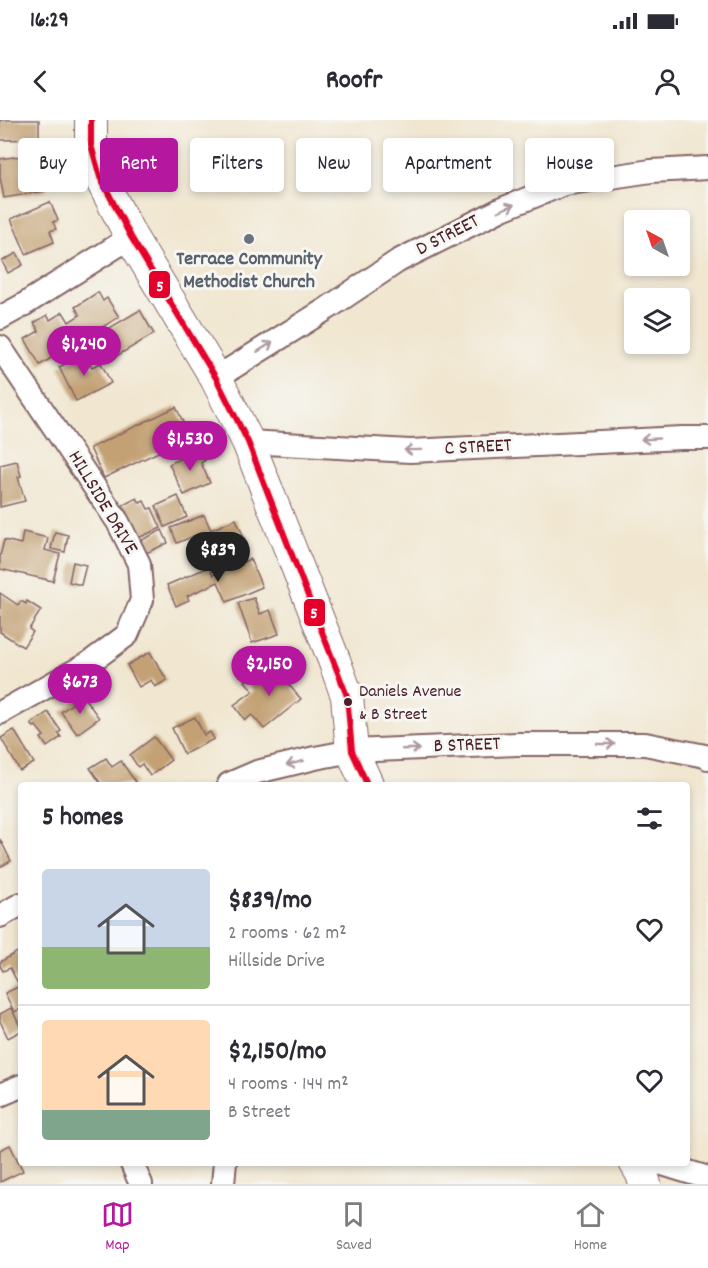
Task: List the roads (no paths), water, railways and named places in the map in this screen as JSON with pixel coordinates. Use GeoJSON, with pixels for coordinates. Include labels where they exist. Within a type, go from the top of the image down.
{"type":"FeatureCollection","features":[{"type":"Feature","properties":{"kind":"street"},"geometry":{"type":"LineString","coordinates":[[91,120],[91,145],[100,177],[131,237],[216,378],[248,442],[347,696],[353,782]]}},
{"type":"Feature","properties":{"kind":"street","name":"D STREET"},"geometry":{"type":"LineString","coordinates":[[216,378],[398,261],[501,209],[564,184],[651,171],[708,168]]}},
{"type":"Feature","properties":{"kind":"street"},"geometry":{"type":"LineString","coordinates":[[0,318],[131,237]]}},
{"type":"Feature","properties":{"kind":"street","name":"HILLSIDE DRIVE"},"geometry":{"type":"LineString","coordinates":[[0,347],[118,522],[139,564],[142,600],[127,635],[89,663],[0,713]]}},
{"type":"Feature","properties":{"kind":"street","name":"C STREET"},"geometry":{"type":"LineString","coordinates":[[248,442],[410,451],[708,438]]}},
{"type":"Feature","properties":{"kind":"street","name":"B STREET"},"geometry":{"type":"LineString","coordinates":[[234,782],[257,772],[352,751],[517,744],[645,744],[708,758]]}},
{"type":"Feature","properties":{"kind":"street"},"geometry":{"type":"LineString","coordinates":[[352,751],[366,782]]}},
{"type":"Feature","properties":{"kind":"street"},"geometry":{"type":"LineString","coordinates":[[0,916],[18,906]]}},
{"type":"Feature","properties":{"kind":"street"},"geometry":{"type":"LineString","coordinates":[[0,1095],[18,1087]]}},
{"type":"Feature","properties":{"kind":"street"},"geometry":{"type":"LineString","coordinates":[[133,1166],[141,1184]]}},
{"type":"Feature","properties":{"kind":"street"},"geometry":{"type":"LineString","coordinates":[[224,1184],[225,1166]]}},
{"type":"Feature","properties":{"kind":"street"},"geometry":{"type":"LineString","coordinates":[[637,1166],[645,1184]]}},
{"type":"Feature","properties":{"kind":"street"},"geometry":{"type":"LineString","coordinates":[[669,1166],[708,1178]]}},
{"type":"Feature","properties":{"kind":"place","name":"Terrace Community Methodist Church"},"geometry":{"type":"Point","coordinates":[249,239]}},
{"type":"Feature","properties":{"kind":"place","name":"Daniels Avenue & B Street"},"geometry":{"type":"Point","coordinates":[348,702]}}]}
